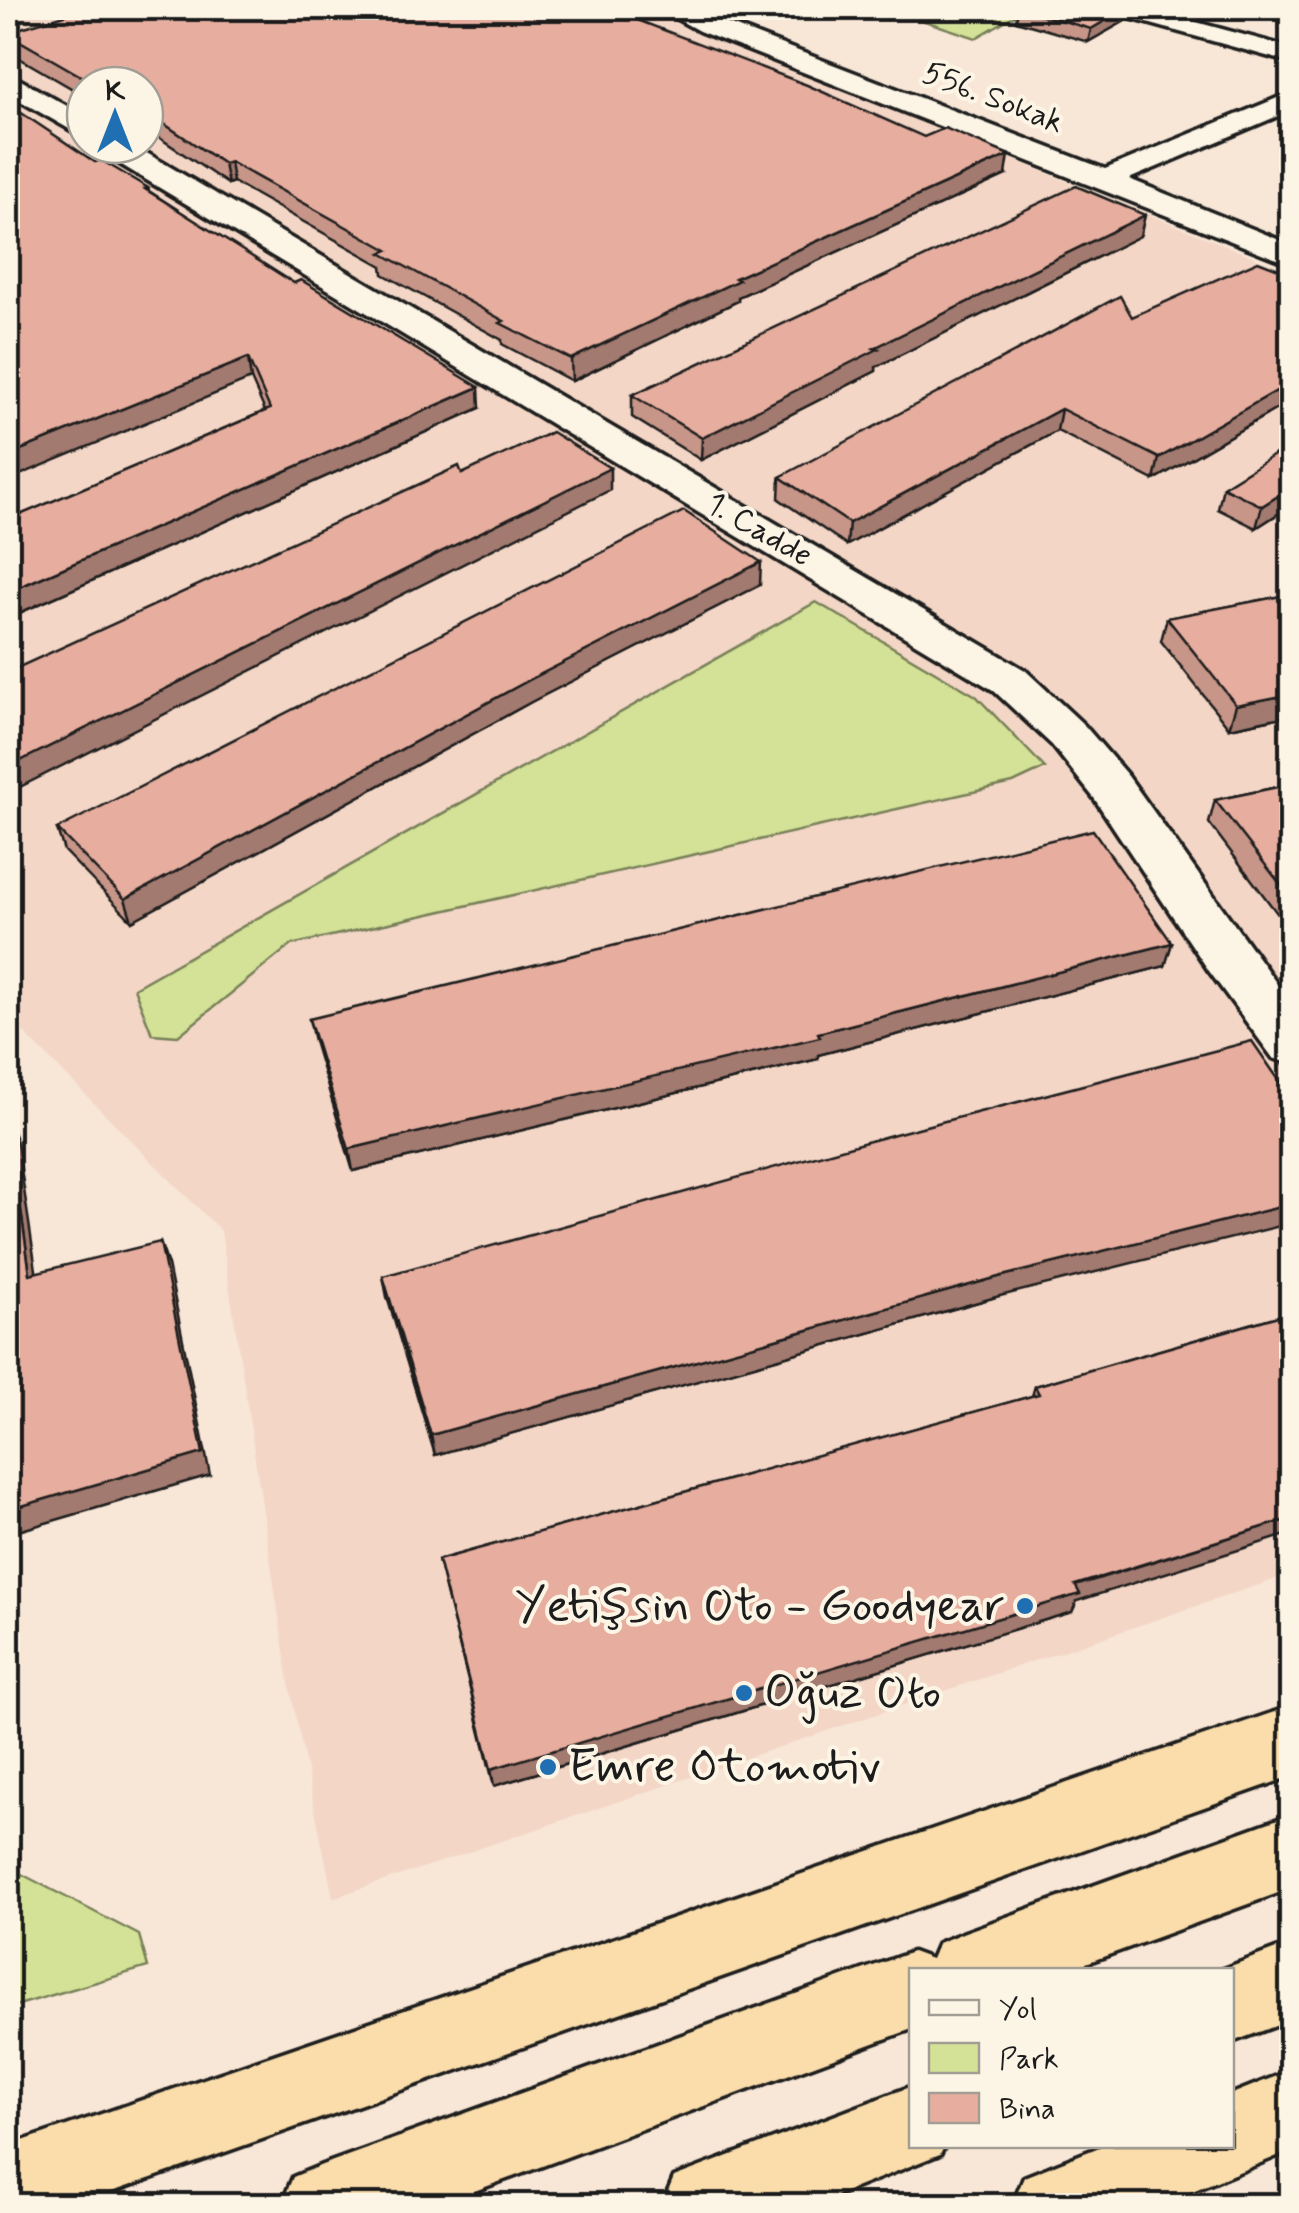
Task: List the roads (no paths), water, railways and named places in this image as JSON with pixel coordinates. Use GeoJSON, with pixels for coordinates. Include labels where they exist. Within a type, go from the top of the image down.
{"type":"FeatureCollection","features":[{"type":"Feature","properties":{"kind":"highway"},"geometry":{"type":"LineString","coordinates":[[8,2187],[1292,1741]]}},
{"type":"Feature","properties":{"kind":"highway"},"geometry":{"type":"LineString","coordinates":[[970,1968],[1292,1851]]}},
{"type":"Feature","properties":{"kind":"highway"},"geometry":{"type":"LineString","coordinates":[[1234,2003],[1292,1981]]}},
{"type":"Feature","properties":{"kind":"highway"},"geometry":{"type":"LineString","coordinates":[[322,2206],[909,1991]]}},
{"type":"Feature","properties":{"kind":"highway"},"geometry":{"type":"LineString","coordinates":[[1234,2133],[1292,2110]]}},
{"type":"Feature","properties":{"kind":"highway"},"geometry":{"type":"LineString","coordinates":[[703,2206],[909,2127]]}},
{"type":"Feature","properties":{"kind":"highway"},"geometry":{"type":"LineString","coordinates":[[1053,2206],[1198,2148]]}},
{"type":"Feature","properties":{"kind":"street","name":"556. Sokak"},"geometry":{"type":"LineString","coordinates":[[669,8],[1292,256]]}},
{"type":"Feature","properties":{"kind":"street"},"geometry":{"type":"LineString","coordinates":[[1119,8],[1292,56]]}},
{"type":"Feature","properties":{"kind":"street"},"geometry":{"type":"LineString","coordinates":[[8,82],[65,117]]}},
{"type":"Feature","properties":{"kind":"street"},"geometry":{"type":"LineString","coordinates":[[1105,179],[1292,100]]}},
{"type":"Feature","properties":{"kind":"street","name":"1. Cadde"},"geometry":{"type":"LineString","coordinates":[[145,165],[1008,680],[1068,735],[1111,787],[1227,958],[1292,1044]]}},
{"type":"Feature","properties":{"kind":"place","name":"Yetişsin Oto - Goodyear"},"geometry":{"type":"Point","coordinates":[1025,1606]}},
{"type":"Feature","properties":{"kind":"place","name":"Oğuz Oto"},"geometry":{"type":"Point","coordinates":[744,1693]}},
{"type":"Feature","properties":{"kind":"place","name":"Emre Otomotiv"},"geometry":{"type":"Point","coordinates":[548,1767]}}]}
